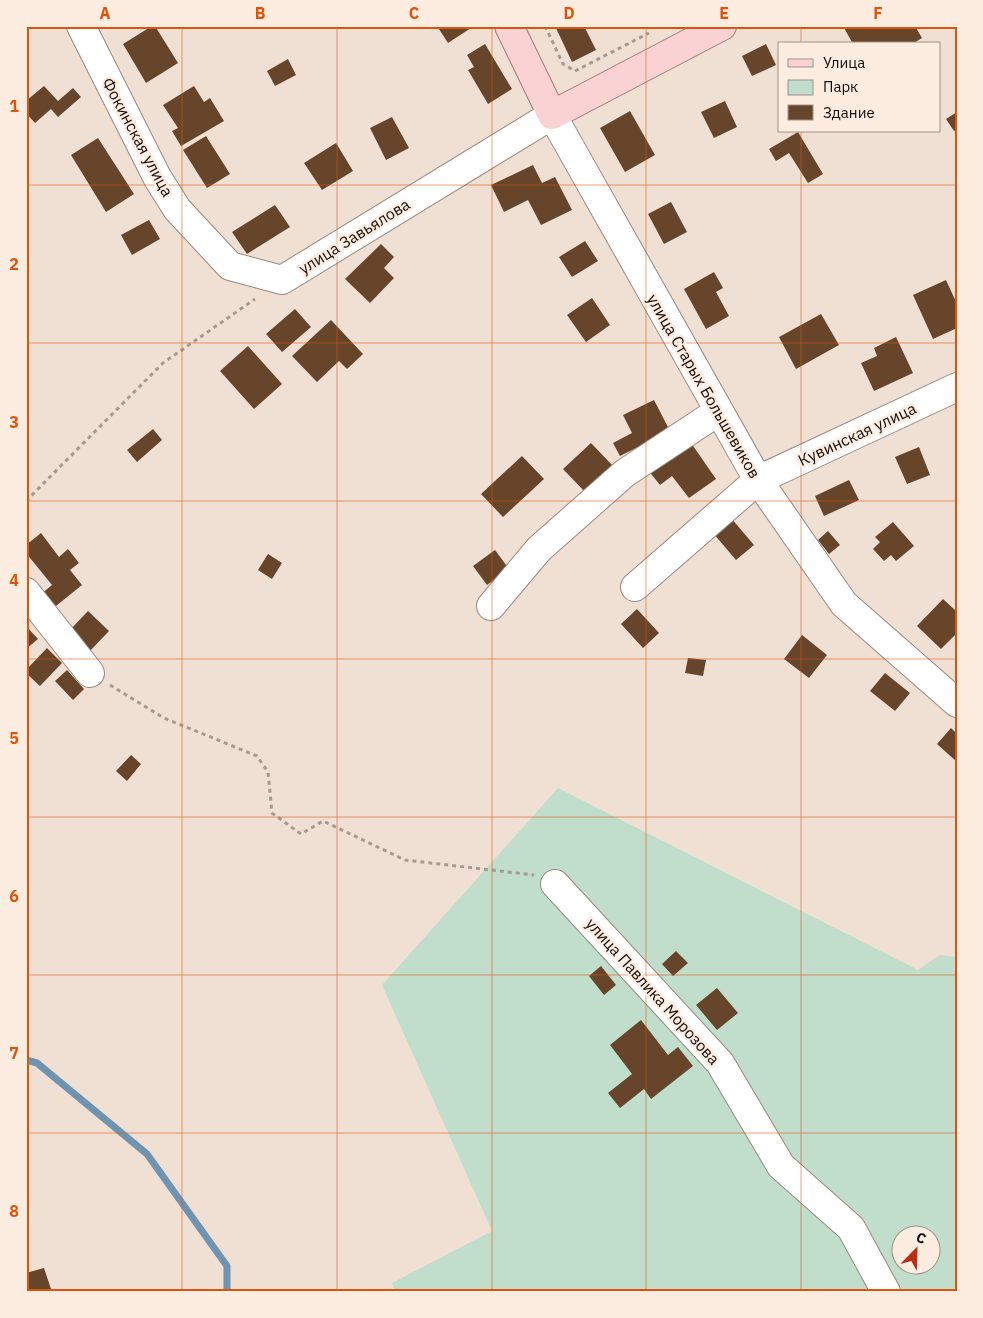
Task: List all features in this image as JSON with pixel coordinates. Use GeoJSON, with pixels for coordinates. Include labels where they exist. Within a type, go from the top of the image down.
{"type":"FeatureCollection","features":[{"type":"Feature","properties":{"kind":"main road","name":"улица Старых Большевиков"},"geometry":{"type":"LineString","coordinates":[[509,26],[552,115]]}},
{"type":"Feature","properties":{"kind":"main road","name":"улица Завьялова"},"geometry":{"type":"LineString","coordinates":[[552,115],[722,26]]}},
{"type":"Feature","properties":{"kind":"street","name":"Фокинская улица"},"geometry":{"type":"LineString","coordinates":[[81,26],[157,177],[177,209],[230,266],[282,280]]}},
{"type":"Feature","properties":{"kind":"street","name":"улица Завьялова"},"geometry":{"type":"LineString","coordinates":[[282,280],[552,115]]}},
{"type":"Feature","properties":{"kind":"street","name":"улица Старых Большевиков"},"geometry":{"type":"LineString","coordinates":[[552,115],[758,480],[844,604],[957,703]]}},
{"type":"Feature","properties":{"kind":"street","name":"Кувинская улица"},"geometry":{"type":"LineString","coordinates":[[635,587],[758,480],[957,388]]}},
{"type":"Feature","properties":{"kind":"street"},"geometry":{"type":"LineString","coordinates":[[491,606],[539,549],[625,473],[719,411]]}},
{"type":"Feature","properties":{"kind":"street"},"geometry":{"type":"LineString","coordinates":[[26,592],[90,673]]}},
{"type":"Feature","properties":{"kind":"street","name":"улица Павлика Морозова"},"geometry":{"type":"LineString","coordinates":[[555,884],[720,1063],[781,1166],[851,1228],[886,1292]]}},
{"type":"Feature","properties":{"kind":"path"},"geometry":{"type":"LineString","coordinates":[[544,26],[563,64],[575,71],[654,31]]}},
{"type":"Feature","properties":{"kind":"path","name":"улица Завьялова"},"geometry":{"type":"LineString","coordinates":[[26,501],[163,363],[282,280]]}},
{"type":"Feature","properties":{"kind":"path"},"geometry":{"type":"LineString","coordinates":[[90,673],[164,718],[257,756],[268,772],[272,813],[301,834],[323,821],[404,860],[533,875],[555,884]]}},
{"type":"Feature","properties":{"kind":"green space"},"geometry":{"type":"Polygon","coordinates":[[[558,788],[918,970],[940,955],[957,957],[957,1292],[395,1292],[392,1283],[492,1231],[382,985],[558,788]]]}},
{"type":"Feature","properties":{"kind":"building"},"geometry":{"type":"Polygon","coordinates":[[[155,26],[178,63],[146,83],[123,44],[155,26]]]}},
{"type":"Feature","properties":{"kind":"building"},"geometry":{"type":"Polygon","coordinates":[[[437,26],[474,26],[448,43],[437,26]]]}},
{"type":"Feature","properties":{"kind":"building"},"geometry":{"type":"Polygon","coordinates":[[[555,26],[584,26],[596,50],[572,62],[555,26]]]}},
{"type":"Feature","properties":{"kind":"building"},"geometry":{"type":"Polygon","coordinates":[[[843,26],[915,26],[922,38],[915,42],[852,42],[843,26]]]}},
{"type":"Feature","properties":{"kind":"building"},"geometry":{"type":"Polygon","coordinates":[[[485,44],[512,89],[488,104],[468,70],[474,67],[467,55],[485,44]]]}},
{"type":"Feature","properties":{"kind":"building"},"geometry":{"type":"Polygon","coordinates":[[[766,44],[776,65],[752,76],[742,56],[766,44]]]}},
{"type":"Feature","properties":{"kind":"building"},"geometry":{"type":"Polygon","coordinates":[[[288,59],[296,75],[275,86],[267,71],[288,59]]]}},
{"type":"Feature","properties":{"kind":"building"},"geometry":{"type":"Polygon","coordinates":[[[44,86],[58,101],[73,88],[81,97],[58,117],[51,109],[35,123],[26,113],[26,101],[44,86]]]}},
{"type":"Feature","properties":{"kind":"building"},"geometry":{"type":"Polygon","coordinates":[[[194,86],[204,102],[210,98],[224,121],[181,146],[172,131],[178,128],[163,105],[194,86]]]}},
{"type":"Feature","properties":{"kind":"building"},"geometry":{"type":"Polygon","coordinates":[[[725,101],[737,127],[714,138],[701,112],[725,101]]]}},
{"type":"Feature","properties":{"kind":"building"},"geometry":{"type":"Polygon","coordinates":[[[630,111],[655,155],[625,172],[600,128],[630,111]]]}},
{"type":"Feature","properties":{"kind":"building"},"geometry":{"type":"Polygon","coordinates":[[[957,112],[957,129],[954,131],[946,119],[957,112]]]}},
{"type":"Feature","properties":{"kind":"building"},"geometry":{"type":"Polygon","coordinates":[[[392,117],[409,148],[386,160],[370,128],[392,117]]]}},
{"type":"Feature","properties":{"kind":"building"},"geometry":{"type":"Polygon","coordinates":[[[798,132],[823,174],[808,183],[789,153],[776,161],[769,149],[798,132]]]}},
{"type":"Feature","properties":{"kind":"building"},"geometry":{"type":"Polygon","coordinates":[[[206,136],[230,174],[207,188],[183,150],[206,136]]]}},
{"type":"Feature","properties":{"kind":"building"},"geometry":{"type":"Polygon","coordinates":[[[98,138],[134,194],[106,212],[71,155],[98,138]]]}},
{"type":"Feature","properties":{"kind":"building"},"geometry":{"type":"Polygon","coordinates":[[[336,143],[353,171],[322,190],[304,163],[336,143]]]}},
{"type":"Feature","properties":{"kind":"building"},"geometry":{"type":"Polygon","coordinates":[[[533,165],[542,183],[555,177],[572,210],[541,225],[528,200],[504,212],[491,185],[533,165]]]}},
{"type":"Feature","properties":{"kind":"building"},"geometry":{"type":"Polygon","coordinates":[[[671,202],[687,232],[664,244],[648,214],[671,202]]]}},
{"type":"Feature","properties":{"kind":"building"},"geometry":{"type":"Polygon","coordinates":[[[275,205],[290,227],[247,254],[232,232],[275,205]]]}},
{"type":"Feature","properties":{"kind":"building"},"geometry":{"type":"Polygon","coordinates":[[[149,220],[160,239],[132,255],[121,235],[149,220]]]}},
{"type":"Feature","properties":{"kind":"building"},"geometry":{"type":"Polygon","coordinates":[[[585,241],[598,261],[572,277],[559,257],[585,241]]]}},
{"type":"Feature","properties":{"kind":"building"},"geometry":{"type":"Polygon","coordinates":[[[381,244],[394,257],[384,268],[394,278],[370,303],[345,279],[381,244]]]}},
{"type":"Feature","properties":{"kind":"building"},"geometry":{"type":"Polygon","coordinates":[[[714,272],[723,288],[716,292],[729,316],[706,329],[684,289],[714,272]]]}},
{"type":"Feature","properties":{"kind":"building"},"geometry":{"type":"Polygon","coordinates":[[[946,280],[957,304],[957,328],[933,339],[913,295],[946,280]]]}},
{"type":"Feature","properties":{"kind":"building"},"geometry":{"type":"Polygon","coordinates":[[[592,298],[610,325],[586,342],[567,315],[592,298]]]}},
{"type":"Feature","properties":{"kind":"building"},"geometry":{"type":"Polygon","coordinates":[[[295,309],[311,327],[282,352],[266,334],[295,309]]]}},
{"type":"Feature","properties":{"kind":"building"},"geometry":{"type":"Polygon","coordinates":[[[821,314],[839,345],[796,369],[779,337],[821,314]]]}},
{"type":"Feature","properties":{"kind":"building"},"geometry":{"type":"Polygon","coordinates":[[[331,320],[363,354],[347,369],[339,361],[317,382],[292,356],[331,320]]]}},
{"type":"Feature","properties":{"kind":"building"},"geometry":{"type":"Polygon","coordinates":[[[896,337],[913,373],[874,391],[861,363],[877,356],[874,348],[896,337]]]}},
{"type":"Feature","properties":{"kind":"building"},"geometry":{"type":"Polygon","coordinates":[[[248,346],[282,384],[254,409],[220,371],[248,346]]]}},
{"type":"Feature","properties":{"kind":"building"},"geometry":{"type":"Polygon","coordinates":[[[654,400],[670,431],[620,456],[613,443],[632,433],[623,415],[654,400]]]}},
{"type":"Feature","properties":{"kind":"building"},"geometry":{"type":"Polygon","coordinates":[[[153,429],[162,440],[137,462],[127,450],[153,429]]]}},
{"type":"Feature","properties":{"kind":"building"},"geometry":{"type":"Polygon","coordinates":[[[689,440],[716,479],[689,498],[672,476],[660,485],[648,470],[689,440]]]}},
{"type":"Feature","properties":{"kind":"building"},"geometry":{"type":"Polygon","coordinates":[[[591,443],[613,466],[585,492],[563,469],[591,443]]]}},
{"type":"Feature","properties":{"kind":"building"},"geometry":{"type":"Polygon","coordinates":[[[919,447],[930,475],[907,484],[895,457],[919,447]]]}},
{"type":"Feature","properties":{"kind":"building"},"geometry":{"type":"Polygon","coordinates":[[[522,456],[544,479],[503,517],[481,494],[522,456]]]}},
{"type":"Feature","properties":{"kind":"building"},"geometry":{"type":"Polygon","coordinates":[[[849,480],[859,500],[824,516],[815,496],[849,480]]]}},
{"type":"Feature","properties":{"kind":"building"},"geometry":{"type":"Polygon","coordinates":[[[731,518],[754,545],[736,560],[713,533],[731,518]]]}},
{"type":"Feature","properties":{"kind":"building"},"geometry":{"type":"Polygon","coordinates":[[[893,522],[914,546],[896,561],[891,555],[884,561],[873,549],[880,542],[875,537],[893,522]]]}},
{"type":"Feature","properties":{"kind":"building"},"geometry":{"type":"Polygon","coordinates":[[[828,531],[840,545],[829,554],[818,540],[828,531]]]}},
{"type":"Feature","properties":{"kind":"building"},"geometry":{"type":"Polygon","coordinates":[[[41,533],[59,557],[68,549],[79,563],[70,570],[82,585],[51,610],[40,595],[52,585],[26,553],[26,545],[41,533]]]}},
{"type":"Feature","properties":{"kind":"building"},"geometry":{"type":"Polygon","coordinates":[[[495,550],[509,569],[487,585],[473,566],[495,550]]]}},
{"type":"Feature","properties":{"kind":"building"},"geometry":{"type":"Polygon","coordinates":[[[268,554],[282,563],[272,579],[258,570],[268,554]]]}},
{"type":"Feature","properties":{"kind":"building"},"geometry":{"type":"Polygon","coordinates":[[[943,599],[957,612],[957,633],[941,649],[917,626],[943,599]]]}},
{"type":"Feature","properties":{"kind":"building"},"geometry":{"type":"Polygon","coordinates":[[[637,609],[659,633],[643,648],[621,624],[637,609]]]}},
{"type":"Feature","properties":{"kind":"building"},"geometry":{"type":"Polygon","coordinates":[[[88,611],[109,631],[89,652],[68,632],[88,611]]]}},
{"type":"Feature","properties":{"kind":"building"},"geometry":{"type":"Polygon","coordinates":[[[26,626],[38,639],[26,649],[26,626]]]}},
{"type":"Feature","properties":{"kind":"building"},"geometry":{"type":"Polygon","coordinates":[[[802,635],[827,655],[809,678],[784,659],[802,635]]]}},
{"type":"Feature","properties":{"kind":"building"},"geometry":{"type":"Polygon","coordinates":[[[47,648],[62,663],[40,686],[26,673],[26,670],[47,648]]]}},
{"type":"Feature","properties":{"kind":"building"},"geometry":{"type":"Polygon","coordinates":[[[688,658],[706,660],[703,676],[685,673],[688,658]]]}},
{"type":"Feature","properties":{"kind":"building"},"geometry":{"type":"Polygon","coordinates":[[[67,670],[84,689],[73,700],[55,681],[67,670]]]}},
{"type":"Feature","properties":{"kind":"building"},"geometry":{"type":"Polygon","coordinates":[[[885,673],[910,693],[895,711],[870,691],[885,673]]]}},
{"type":"Feature","properties":{"kind":"building"},"geometry":{"type":"Polygon","coordinates":[[[951,728],[957,734],[957,762],[937,744],[951,728]]]}},
{"type":"Feature","properties":{"kind":"building"},"geometry":{"type":"Polygon","coordinates":[[[131,755],[141,764],[127,781],[116,771],[131,755]]]}},
{"type":"Feature","properties":{"kind":"building"},"geometry":{"type":"Polygon","coordinates":[[[676,951],[688,963],[673,976],[662,964],[676,951]]]}},
{"type":"Feature","properties":{"kind":"building"},"geometry":{"type":"Polygon","coordinates":[[[601,966],[616,985],[604,995],[589,976],[601,966]]]}},
{"type":"Feature","properties":{"kind":"building"},"geometry":{"type":"Polygon","coordinates":[[[717,988],[738,1013],[717,1030],[696,1005],[717,988]]]}},
{"type":"Feature","properties":{"kind":"building"},"geometry":{"type":"Polygon","coordinates":[[[641,1020],[668,1055],[678,1047],[693,1066],[651,1099],[644,1089],[620,1108],[608,1093],[632,1074],[610,1045],[641,1020]]]}},
{"type":"Feature","properties":{"kind":"building"},"geometry":{"type":"Polygon","coordinates":[[[44,1268],[52,1292],[26,1292],[26,1273],[44,1268]]]}},
{"type":"Feature","properties":{"kind":"waterway"},"geometry":{"type":"LineString","coordinates":[[26,1060],[37,1063],[147,1154],[227,1266],[227,1292]]}}]}
